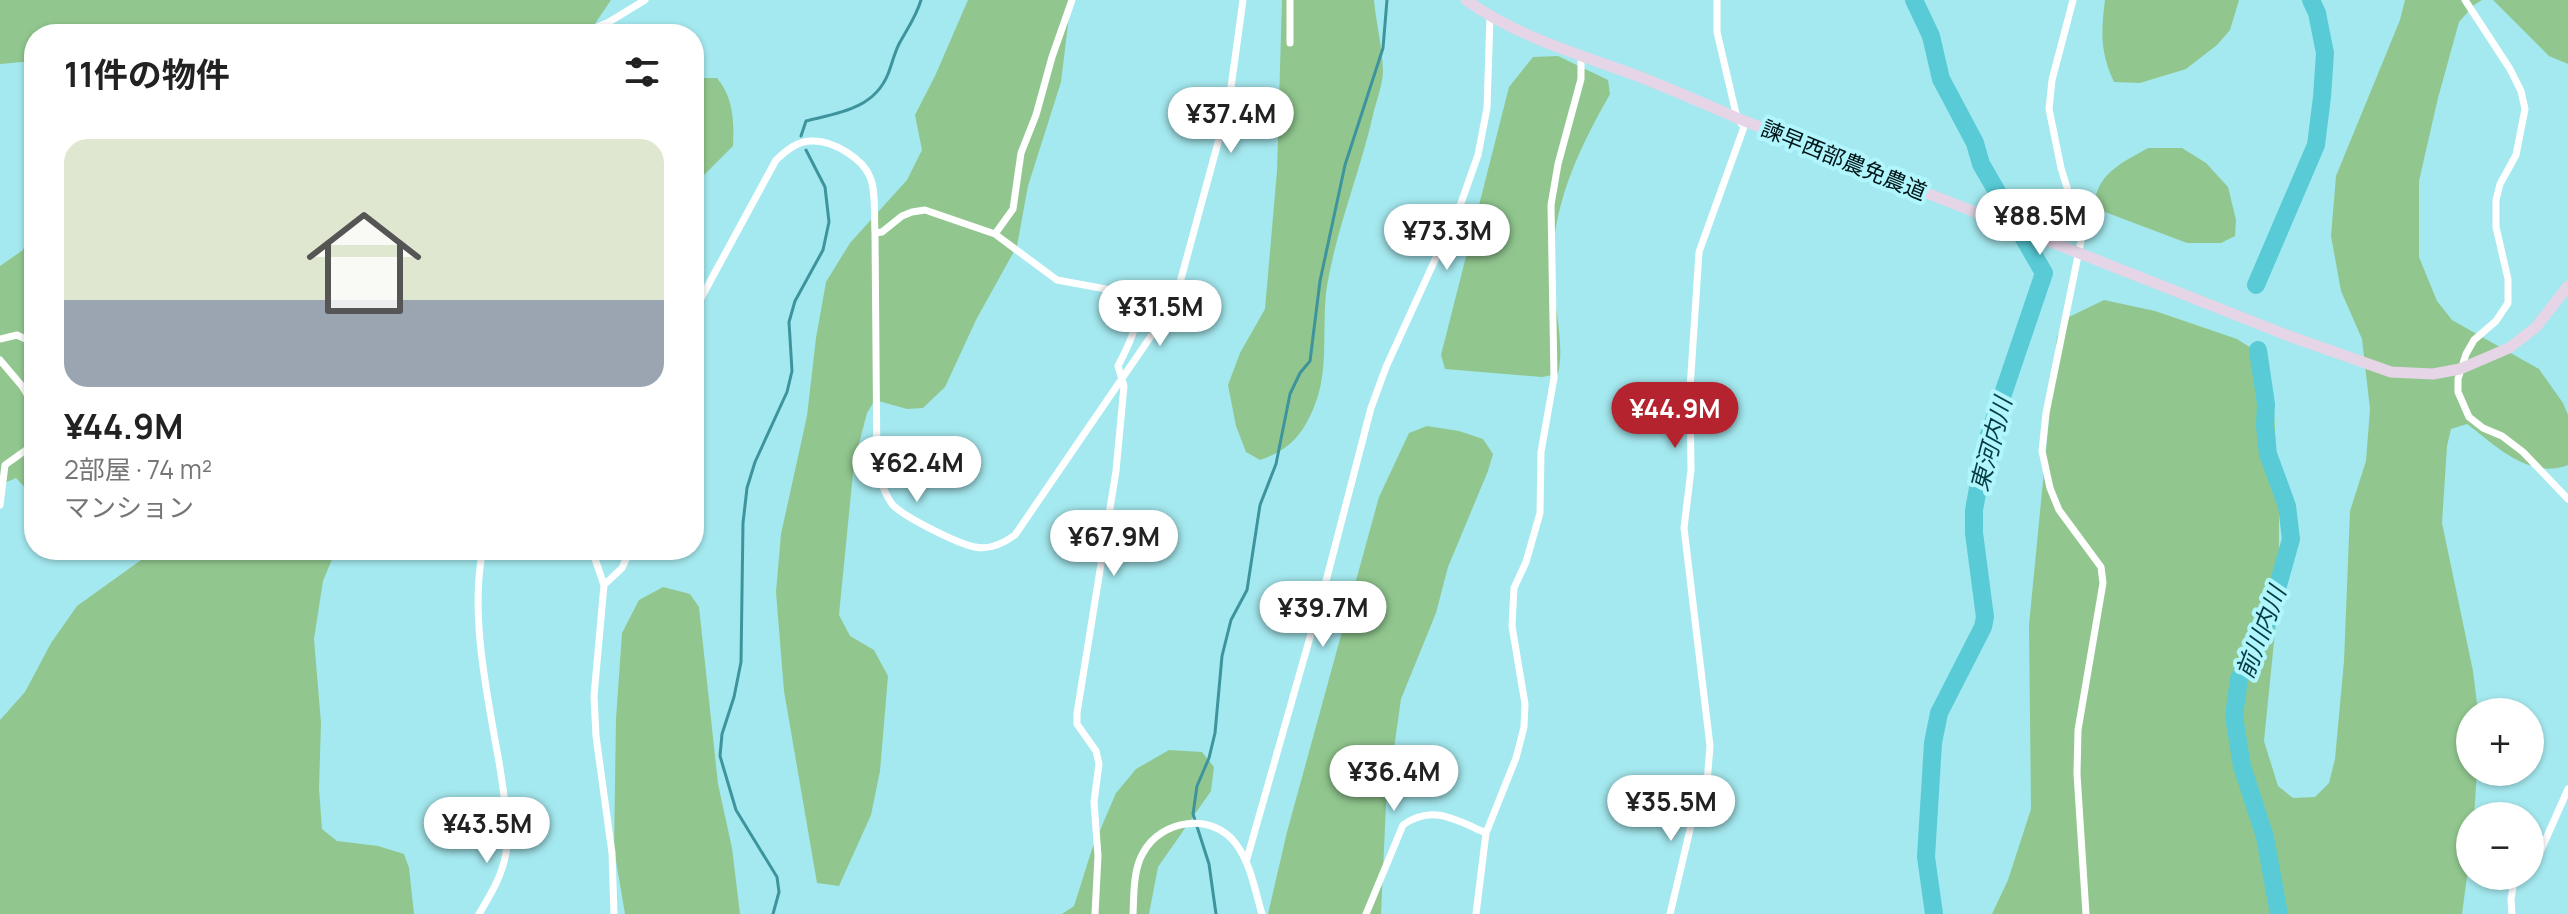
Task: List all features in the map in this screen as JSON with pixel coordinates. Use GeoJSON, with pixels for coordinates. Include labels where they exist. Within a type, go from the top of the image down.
{"type":"FeatureCollection","features":[{"type":"Feature","properties":{"kind":"street"},"geometry":{"type":"LineString","coordinates":[[604,24],[645,0]]}},
{"type":"Feature","properties":{"kind":"street"},"geometry":{"type":"LineString","coordinates":[[995,234],[1013,209],[1021,153],[1072,0]]}},
{"type":"Feature","properties":{"kind":"street"},"geometry":{"type":"LineString","coordinates":[[704,293],[776,160],[793,145],[814,141],[836,147],[859,160],[871,178],[875,233],[877,470],[884,491],[905,516],[975,548],[1006,542],[1015,535],[1175,301],[1229,102],[1243,0]]}},
{"type":"Feature","properties":{"kind":"street"},"geometry":{"type":"LineString","coordinates":[[1290,0],[1290,43]]}},
{"type":"Feature","properties":{"kind":"street","name":"諫早西部農免農道"},"geometry":{"type":"LineString","coordinates":[[1466,0],[1490,17],[1581,57],[1667,87],[1737,118],[2289,336],[2391,372],[2433,374],[2460,369],[2509,348],[2536,327],[2568,286]]}},
{"type":"Feature","properties":{"kind":"street"},"geometry":{"type":"LineString","coordinates":[[1670,914],[1693,817],[1710,768],[1684,528],[1691,470],[1690,389],[1699,252],[1744,127],[1737,118],[1717,32],[1717,0]]}},
{"type":"Feature","properties":{"kind":"street"},"geometry":{"type":"LineString","coordinates":[[2073,0],[2052,80],[2049,109],[2061,168],[2082,236],[2046,413],[2042,451],[2050,488],[2059,510],[2101,567],[2103,583],[2078,730],[2077,774],[2086,914]]}},
{"type":"Feature","properties":{"kind":"street"},"geometry":{"type":"LineString","coordinates":[[2465,0],[2510,69],[2521,91],[2525,109],[2516,155],[2500,184],[2496,200],[2496,227],[2508,279],[2508,303],[2496,321],[2474,340],[2466,354],[2458,379],[2458,392],[2469,417],[2523,452],[2568,499]]}},
{"type":"Feature","properties":{"kind":"street"},"geometry":{"type":"LineString","coordinates":[[1246,862],[1332,560],[1371,408],[1386,367],[1461,203],[1478,155],[1487,108],[1490,17]]}},
{"type":"Feature","properties":{"kind":"street"},"geometry":{"type":"LineString","coordinates":[[1476,914],[1486,833],[1516,758],[1524,727],[1525,704],[1512,626],[1514,588],[1526,562],[1540,513],[1541,452],[1554,378],[1551,205],[1558,164],[1581,79],[1581,57]]}},
{"type":"Feature","properties":{"kind":"street"},"geometry":{"type":"LineString","coordinates":[[875,233],[882,232],[902,216],[925,210],[995,234],[1057,280],[1133,294],[1138,305],[1131,342],[1118,366],[1124,386],[1116,471],[1077,713],[1077,724],[1096,751],[1099,764],[1094,802],[1098,856],[1095,914]]}},
{"type":"Feature","properties":{"kind":"street"},"geometry":{"type":"LineString","coordinates":[[0,339],[17,335],[24,338]]}},
{"type":"Feature","properties":{"kind":"street"},"geometry":{"type":"LineString","coordinates":[[0,360],[24,389]]}},
{"type":"Feature","properties":{"kind":"street"},"geometry":{"type":"LineString","coordinates":[[0,505],[5,465],[24,451]]}},
{"type":"Feature","properties":{"kind":"street"},"geometry":{"type":"LineString","coordinates":[[479,914],[496,885],[507,849],[504,793],[481,647],[479,621],[482,560]]}},
{"type":"Feature","properties":{"kind":"street"},"geometry":{"type":"LineString","coordinates":[[595,560],[604,585],[594,696],[596,736],[612,853],[614,914]]}},
{"type":"Feature","properties":{"kind":"street"},"geometry":{"type":"LineString","coordinates":[[604,585],[622,568],[626,560]]}},
{"type":"Feature","properties":{"kind":"street"},"geometry":{"type":"LineString","coordinates":[[2544,843],[2568,789]]}},
{"type":"Feature","properties":{"kind":"street"},"geometry":{"type":"LineString","coordinates":[[1366,914],[1403,825],[1414,817],[1446,815],[1486,833]]}},
{"type":"Feature","properties":{"kind":"street"},"geometry":{"type":"LineString","coordinates":[[1133,914],[1141,856],[1148,844],[1173,826],[1205,823],[1221,829],[1236,843],[1246,862],[1262,914]]}},
{"type":"Feature","properties":{"kind":"street"},"geometry":{"type":"LineString","coordinates":[[2512,914],[2513,890]]}},
{"type":"Feature","properties":{"kind":"green space"},"geometry":{"type":"Polygon","coordinates":[[[0,0],[611,0],[595,24],[24,24],[24,62],[0,64],[0,0]]]}},
{"type":"Feature","properties":{"kind":"green space"},"geometry":{"type":"Polygon","coordinates":[[[968,0],[1071,0],[1061,82],[1028,186],[1017,246],[976,320],[945,387],[923,408],[907,409],[875,400],[867,413],[854,463],[839,615],[850,636],[874,650],[888,676],[880,771],[871,815],[839,886],[817,883],[784,691],[776,592],[781,534],[807,416],[826,282],[850,243],[907,180],[922,150],[915,115],[968,0]]]}},
{"type":"Feature","properties":{"kind":"green space"},"geometry":{"type":"Polygon","coordinates":[[[1282,0],[1374,0],[1383,73],[1331,264],[1325,301],[1324,363],[1319,393],[1309,417],[1293,441],[1279,452],[1260,460],[1246,452],[1236,426],[1228,385],[1240,353],[1265,309],[1277,171],[1282,0]]]}},
{"type":"Feature","properties":{"kind":"green space"},"geometry":{"type":"Polygon","coordinates":[[[2105,0],[2239,0],[2230,30],[2217,45],[2186,69],[2140,83],[2114,82],[2109,71],[2103,42],[2105,0]]]}},
{"type":"Feature","properties":{"kind":"green space"},"geometry":{"type":"Polygon","coordinates":[[[2405,0],[2482,0],[2459,22],[2438,98],[2419,181],[2419,257],[2437,301],[2452,320],[2539,369],[2568,415],[2568,465],[2540,468],[2527,464],[2502,451],[2467,424],[2451,429],[2447,446],[2442,523],[2476,698],[2456,698],[2456,786],[2476,786],[2475,802],[2456,802],[2456,890],[2465,890],[2462,914],[1992,914],[2008,880],[2031,809],[2029,625],[2057,337],[2069,317],[2104,300],[2155,311],[2237,339],[2261,354],[2274,411],[2279,510],[2279,592],[2264,741],[2278,786],[2293,798],[2315,797],[2329,783],[2335,759],[2344,661],[2350,511],[2366,461],[2370,409],[2362,339],[2341,291],[2331,236],[2336,176],[2400,20],[2405,0]]]}},
{"type":"Feature","properties":{"kind":"green space"},"geometry":{"type":"Polygon","coordinates":[[[2493,0],[2568,0],[2568,64],[2549,56],[2493,0]]]}},
{"type":"Feature","properties":{"kind":"green space"},"geometry":{"type":"Polygon","coordinates":[[[1558,56],[1608,80],[1610,94],[1568,181],[1556,226],[1553,275],[1560,338],[1558,374],[1542,377],[1445,369],[1441,355],[1509,87],[1533,57],[1558,56]]]}},
{"type":"Feature","properties":{"kind":"green space"},"geometry":{"type":"Polygon","coordinates":[[[704,78],[717,78],[730,102],[733,146],[704,175],[704,78]]]}},
{"type":"Feature","properties":{"kind":"green space"},"geometry":{"type":"Polygon","coordinates":[[[2148,148],[2182,148],[2206,163],[2228,187],[2236,220],[2235,236],[2221,243],[2187,243],[2105,212],[2096,195],[2099,186],[2110,172],[2148,148]]]}},
{"type":"Feature","properties":{"kind":"green space"},"geometry":{"type":"Polygon","coordinates":[[[24,247],[24,487],[16,478],[0,485],[0,266],[24,247]]]}},
{"type":"Feature","properties":{"kind":"green space"},"geometry":{"type":"Polygon","coordinates":[[[1427,426],[1483,439],[1493,454],[1448,567],[1436,613],[1401,699],[1386,805],[1381,914],[1268,914],[1287,832],[1379,497],[1409,433],[1427,426]]]}},
{"type":"Feature","properties":{"kind":"green space"},"geometry":{"type":"Polygon","coordinates":[[[141,560],[332,560],[323,581],[314,639],[321,723],[319,788],[322,829],[337,841],[378,846],[404,854],[409,868],[414,914],[0,914],[0,720],[25,692],[51,643],[77,606],[141,560]]]}},
{"type":"Feature","properties":{"kind":"green space"},"geometry":{"type":"Polygon","coordinates":[[[663,587],[690,594],[699,607],[718,784],[732,848],[740,914],[625,914],[614,849],[616,719],[622,633],[639,600],[663,587]]]}},
{"type":"Feature","properties":{"kind":"green space"},"geometry":{"type":"Polygon","coordinates":[[[1169,750],[1202,752],[1214,767],[1211,791],[1158,867],[1149,914],[1062,914],[1074,906],[1092,849],[1116,793],[1136,769],[1169,750]]]}},
{"type":"Feature","properties":{"kind":"waterway"},"geometry":{"type":"LineString","coordinates":[[801,136],[806,121],[854,108],[882,86],[921,0]]}},
{"type":"Feature","properties":{"kind":"waterway"},"geometry":{"type":"LineString","coordinates":[[1216,914],[1209,864],[1193,814],[1197,786],[1215,733],[1222,656],[1231,620],[1247,590],[1260,505],[1276,464],[1290,394],[1310,361],[1320,281],[1345,165],[1383,48],[1387,0]]}},
{"type":"Feature","properties":{"kind":"waterway","name":"東河内川"},"geometry":{"type":"LineString","coordinates":[[1914,0],[1931,36],[1941,79],[1975,143],[1981,164],[2044,273],[1986,444],[1974,510],[1985,617],[1983,627],[1939,713],[1933,743],[1926,857],[1934,914]]}},
{"type":"Feature","properties":{"kind":"waterway","name":"前川内川"},"geometry":{"type":"LineString","coordinates":[[2256,285],[2316,145],[2325,53],[2317,13],[2311,0]]}},
{"type":"Feature","properties":{"kind":"waterway"},"geometry":{"type":"LineString","coordinates":[[773,914],[779,892],[777,877],[736,810],[720,756],[722,734],[741,662],[743,523],[747,488],[755,462],[787,392],[792,371],[789,322],[795,301],[823,250],[829,222],[825,187],[806,150]]}},
{"type":"Feature","properties":{"kind":"waterway","name":"前川内川"},"geometry":{"type":"LineString","coordinates":[[2258,350],[2266,404],[2268,454],[2287,506],[2291,539],[2268,621],[2239,679],[2234,716],[2242,766],[2265,837],[2279,914]]}}]}
